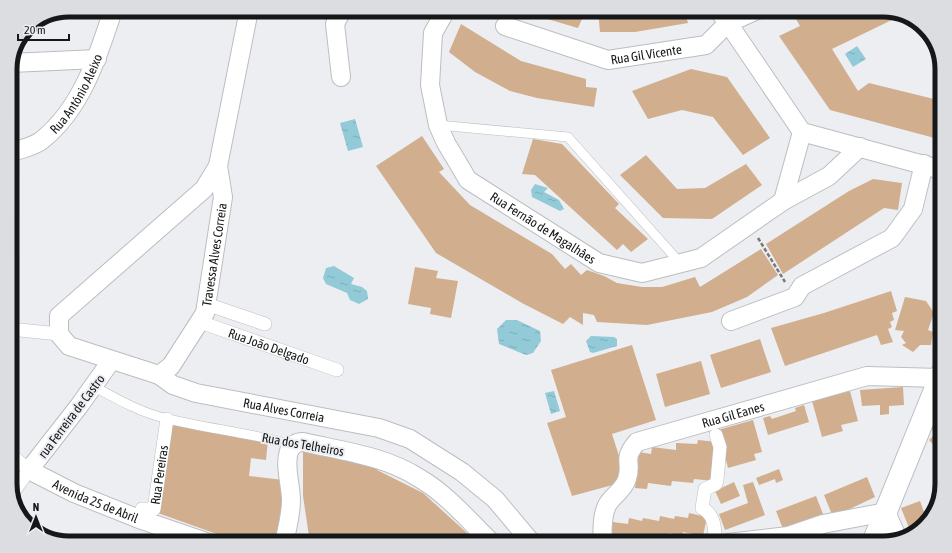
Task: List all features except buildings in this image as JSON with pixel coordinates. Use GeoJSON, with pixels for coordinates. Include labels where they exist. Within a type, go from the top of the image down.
{"type":"FeatureCollection","features":[{"type":"Feature","properties":{"kind":"street","name":"Rua António Aleixo"},"geometry":{"type":"LineString","coordinates":[[17,150],[41,141],[70,110],[97,59],[111,17]]}},
{"type":"Feature","properties":{"kind":"street"},"geometry":{"type":"LineString","coordinates":[[17,330],[59,334],[59,316],[213,190],[248,17]]}},
{"type":"Feature","properties":{"kind":"street"},"geometry":{"type":"LineString","coordinates":[[338,17],[335,24],[341,77]]}},
{"type":"Feature","properties":{"kind":"street","name":"Rua Fernão de Magalhâes"},"geometry":{"type":"LineString","coordinates":[[442,17],[433,33],[430,85],[438,125],[446,143],[468,180],[599,263],[642,273],[702,258],[783,201],[829,176],[860,147]]}},
{"type":"Feature","properties":{"kind":"street","name":"Rua Gil Vicente"},"geometry":{"type":"LineString","coordinates":[[505,26],[608,60],[706,45],[722,17]]}},
{"type":"Feature","properties":{"kind":"street"},"geometry":{"type":"LineString","coordinates":[[724,17],[802,132],[935,168]]}},
{"type":"Feature","properties":{"kind":"street"},"geometry":{"type":"LineString","coordinates":[[18,63],[97,59]]}},
{"type":"Feature","properties":{"kind":"street"},"geometry":{"type":"LineString","coordinates":[[783,201],[802,132]]}},
{"type":"Feature","properties":{"kind":"street"},"geometry":{"type":"LineString","coordinates":[[732,320],[795,297],[802,286],[892,238],[913,209],[924,164]]}},
{"type":"Feature","properties":{"kind":"street","name":"Travessa Alves Correia"},"geometry":{"type":"LineString","coordinates":[[159,375],[171,366],[205,313],[223,197],[213,190]]}},
{"type":"Feature","properties":{"kind":"street"},"geometry":{"type":"LineString","coordinates":[[206,304],[265,324]]}},
{"type":"Feature","properties":{"kind":"street","name":"Rua João Delgado"},"geometry":{"type":"LineString","coordinates":[[200,322],[337,370]]}},
{"type":"Feature","properties":{"kind":"street","name":"Rua Alves Correia"},"geometry":{"type":"LineString","coordinates":[[59,334],[69,346],[111,361],[159,375],[173,385],[196,393],[379,428],[410,439],[462,472],[495,499],[526,536]]}},
{"type":"Feature","properties":{"kind":"street","name":"rua Ferreira de Castro"},"geometry":{"type":"LineString","coordinates":[[29,470],[111,361]]}},
{"type":"Feature","properties":{"kind":"street","name":"Rua Gil Eanes"},"geometry":{"type":"LineString","coordinates":[[603,536],[602,532],[609,502],[621,491],[627,478],[628,453],[637,442],[867,376],[935,377]]}},
{"type":"Feature","properties":{"kind":"street"},"geometry":{"type":"LineString","coordinates":[[876,536],[935,392]]}},
{"type":"Feature","properties":{"kind":"street","name":"Rua Pereiras"},"geometry":{"type":"LineString","coordinates":[[139,519],[142,509],[154,509],[167,419]]}},
{"type":"Feature","properties":{"kind":"street"},"geometry":{"type":"LineString","coordinates":[[714,536],[711,514],[702,508],[705,489],[716,484],[718,480],[720,447],[716,435]]}},
{"type":"Feature","properties":{"kind":"street","name":"Rua dos Telheiros"},"geometry":{"type":"LineString","coordinates":[[293,445],[297,442],[303,442],[392,464],[420,478],[443,495],[485,536]]}},
{"type":"Feature","properties":{"kind":"street"},"geometry":{"type":"LineString","coordinates":[[285,536],[291,500],[287,460],[289,451],[293,445]]}},
{"type":"Feature","properties":{"kind":"street","name":"Avenida 25 de Abril"},"geometry":{"type":"LineString","coordinates":[[17,460],[29,470],[74,493],[139,519],[189,536]]}},
{"type":"Feature","properties":{"kind":"street"},"geometry":{"type":"LineString","coordinates":[[17,487],[29,470]]}},
{"type":"Feature","properties":{"kind":"street"},"geometry":{"type":"LineString","coordinates":[[886,512],[896,534]]}},
{"type":"Feature","properties":{"kind":"street"},"geometry":{"type":"LineString","coordinates":[[788,536],[823,524],[886,512]]}},
{"type":"Feature","properties":{"kind":"lane"},"geometry":{"type":"LineString","coordinates":[[438,125],[568,137],[681,264]]}},
{"type":"Feature","properties":{"kind":"lane","name":"Rua dos Telheiros"},"geometry":{"type":"LineString","coordinates":[[93,386],[123,403],[167,419],[275,440],[293,445]]}},
{"type":"Feature","properties":{"kind":"path"},"geometry":{"type":"LineString","coordinates":[[749,224],[795,297]]}},
{"type":"Feature","properties":{"kind":"water"},"geometry":{"type":"Polygon","coordinates":[[[857,46],[866,59],[853,67],[845,54],[857,46]]]}},
{"type":"Feature","properties":{"kind":"water"},"geometry":{"type":"Polygon","coordinates":[[[355,119],[363,147],[348,151],[340,123],[355,119]]]}},
{"type":"Feature","properties":{"kind":"water"},"geometry":{"type":"Polygon","coordinates":[[[535,184],[548,188],[544,192],[559,200],[564,209],[560,211],[532,197],[531,190],[535,184]]]}},
{"type":"Feature","properties":{"kind":"water"},"geometry":{"type":"Polygon","coordinates":[[[334,266],[354,278],[351,284],[362,287],[367,291],[368,299],[359,304],[350,300],[347,293],[326,284],[323,278],[326,268],[334,266]]]}},
{"type":"Feature","properties":{"kind":"water"},"geometry":{"type":"Polygon","coordinates":[[[506,320],[517,320],[540,331],[541,341],[533,353],[526,355],[499,344],[497,329],[506,320]]]}},
{"type":"Feature","properties":{"kind":"water"},"geometry":{"type":"Polygon","coordinates":[[[591,336],[614,337],[617,339],[617,346],[593,353],[590,352],[586,341],[591,336]]]}},
{"type":"Feature","properties":{"kind":"water"},"geometry":{"type":"Polygon","coordinates":[[[554,391],[560,411],[551,414],[545,393],[554,391]]]}}]}
